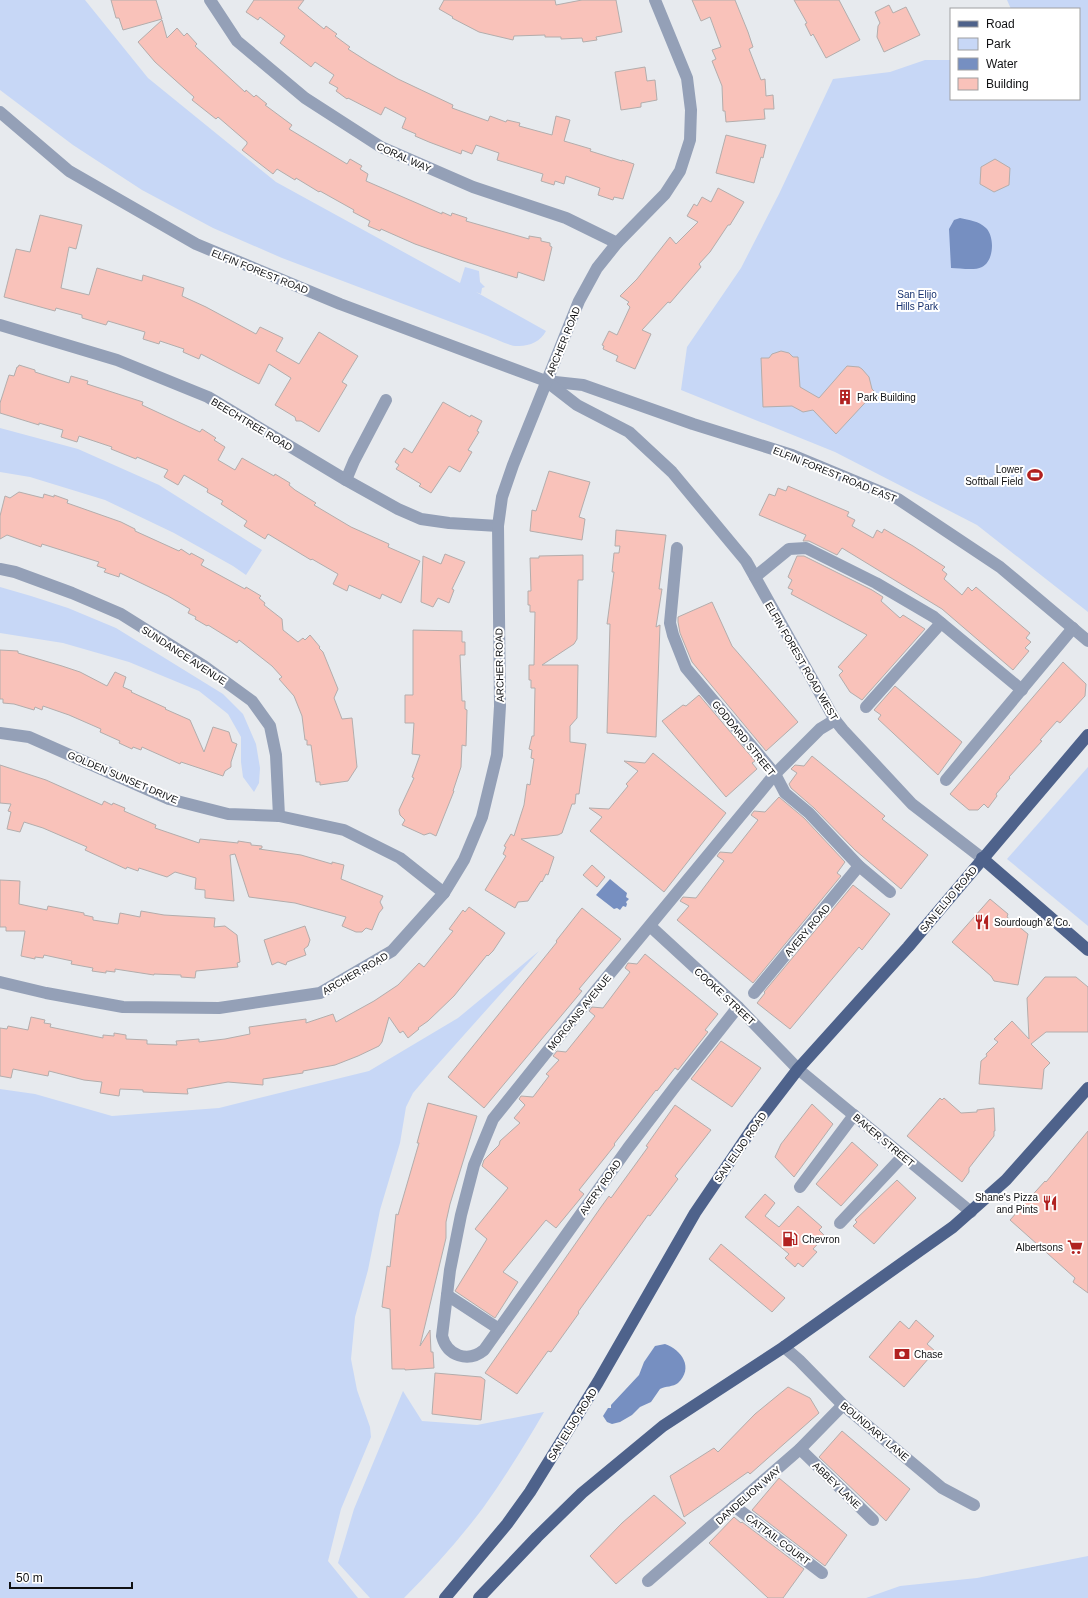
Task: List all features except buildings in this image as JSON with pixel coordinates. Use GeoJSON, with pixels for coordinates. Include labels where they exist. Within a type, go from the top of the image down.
{"type":"FeatureCollection","features":[{"type":"Feature","properties":{"kind":"main road","name":"SAN ELIJO ROAD"},"geometry":{"type":"LineString","coordinates":[[445,1598],[507,1524],[530,1492],[598,1382],[695,1213],[752,1129],[798,1069],[908,947],[1088,735]]}},
{"type":"Feature","properties":{"kind":"main road","name":"ELFIN FOREST ROAD WEST"},"geometry":{"type":"LineString","coordinates":[[982,858],[1088,950]]}},
{"type":"Feature","properties":{"kind":"main road"},"geometry":{"type":"LineString","coordinates":[[479,1598],[536,1537],[582,1493],[663,1426],[784,1347],[919,1252],[971,1212],[1006,1180],[1088,1088]]}},
{"type":"Feature","properties":{"kind":"street","name":"CORAL WAY"},"geometry":{"type":"LineString","coordinates":[[210,0],[237,41],[305,98],[381,147],[473,187],[566,218],[617,243]]}},
{"type":"Feature","properties":{"kind":"street","name":"ARCHER ROAD"},"geometry":{"type":"LineString","coordinates":[[0,982],[46,993],[123,1007],[219,1008],[320,993],[392,951],[444,893],[464,860],[482,816],[497,755],[500,706],[498,526],[502,497],[546,381],[579,300],[597,268],[617,243],[665,194],[680,171],[690,140],[692,110],[687,78],[655,0]]}},
{"type":"Feature","properties":{"kind":"street","name":"ELFIN FOREST ROAD"},"geometry":{"type":"LineString","coordinates":[[0,112],[69,171],[196,244],[340,304],[546,381]]}},
{"type":"Feature","properties":{"kind":"street","name":"BEECHTREE ROAD"},"geometry":{"type":"LineString","coordinates":[[0,325],[117,360],[208,397],[346,480],[398,509],[421,519],[449,523],[498,526]]}},
{"type":"Feature","properties":{"kind":"street","name":"ELFIN FOREST ROAD WEST"},"geometry":{"type":"LineString","coordinates":[[546,381],[577,405],[629,432],[672,472],[746,561],[835,720],[912,804],[982,858]]}},
{"type":"Feature","properties":{"kind":"street","name":"ELFIN FOREST ROAD EAST"},"geometry":{"type":"LineString","coordinates":[[546,381],[583,385],[693,424],[792,455],[898,499],[1000,567],[1088,641]]}},
{"type":"Feature","properties":{"kind":"street"},"geometry":{"type":"LineString","coordinates":[[346,480],[354,461],[386,400]]}},
{"type":"Feature","properties":{"kind":"street","name":"GODDARD STREET"},"geometry":{"type":"LineString","coordinates":[[677,548],[670,622],[673,635],[686,668],[775,774],[785,793],[809,814],[860,866],[890,892]]}},
{"type":"Feature","properties":{"kind":"street"},"geometry":{"type":"LineString","coordinates":[[755,577],[789,550],[806,548],[876,583],[934,617],[1022,690]]}},
{"type":"Feature","properties":{"kind":"street","name":"SUNDANCE AVENUE"},"geometry":{"type":"LineString","coordinates":[[0,570],[15,572],[30,577],[121,614],[204,666],[252,701],[270,726],[276,755],[279,816]]}},
{"type":"Feature","properties":{"kind":"street"},"geometry":{"type":"LineString","coordinates":[[866,707],[941,623]]}},
{"type":"Feature","properties":{"kind":"street"},"geometry":{"type":"LineString","coordinates":[[946,780],[1073,628]]}},
{"type":"Feature","properties":{"kind":"street","name":"MORGANS AVENUE"},"geometry":{"type":"LineString","coordinates":[[459,1356],[449,1351],[443,1342],[442,1336],[450,1270],[461,1215],[474,1165],[493,1119],[775,774],[820,729],[835,720]]}},
{"type":"Feature","properties":{"kind":"street","name":"GOLDEN SUNSET DRIVE"},"geometry":{"type":"LineString","coordinates":[[0,733],[29,737],[169,799],[228,814],[279,816],[344,830],[400,858],[444,893]]}},
{"type":"Feature","properties":{"kind":"street","name":"AVERY ROAD"},"geometry":{"type":"LineString","coordinates":[[754,993],[860,866]]}},
{"type":"Feature","properties":{"kind":"street","name":"COOKE STREET"},"geometry":{"type":"LineString","coordinates":[[650,926],[738,1007],[798,1069]]}},
{"type":"Feature","properties":{"kind":"street","name":"AVERY ROAD"},"geometry":{"type":"LineString","coordinates":[[459,1356],[470,1357],[480,1354],[488,1346],[628,1148],[676,1084],[738,1007]]}},
{"type":"Feature","properties":{"kind":"street","name":"BAKER STREET"},"geometry":{"type":"LineString","coordinates":[[798,1069],[971,1212]]}},
{"type":"Feature","properties":{"kind":"street"},"geometry":{"type":"LineString","coordinates":[[800,1187],[854,1115]]}},
{"type":"Feature","properties":{"kind":"street"},"geometry":{"type":"LineString","coordinates":[[840,1223],[904,1156]]}},
{"type":"Feature","properties":{"kind":"street"},"geometry":{"type":"LineString","coordinates":[[447,1295],[499,1329]]}},
{"type":"Feature","properties":{"kind":"street","name":"BOUNDARY LANE"},"geometry":{"type":"LineString","coordinates":[[784,1347],[799,1360],[843,1405],[942,1488],[974,1505]]}},
{"type":"Feature","properties":{"kind":"street","name":"DANDELION WAY"},"geometry":{"type":"LineString","coordinates":[[648,1580],[800,1449],[843,1405]]}},
{"type":"Feature","properties":{"kind":"street","name":"ABBEY LANE"},"geometry":{"type":"LineString","coordinates":[[800,1449],[873,1520]]}},
{"type":"Feature","properties":{"kind":"street","name":"CATTAIL COURT"},"geometry":{"type":"LineString","coordinates":[[734,1506],[822,1573]]}},
{"type":"Feature","properties":{"kind":"green space"},"geometry":{"type":"Polygon","coordinates":[[[0,0],[85,0],[148,78],[276,182],[460,283],[465,267],[479,271],[480,282],[485,287],[482,288],[481,294],[476,292],[546,331],[544,335],[535,342],[523,346],[508,344],[282,258],[213,228],[142,190],[73,145],[0,90],[0,0]]]}},
{"type":"Feature","properties":{"kind":"green space","name":"San Elijo Hills Park"},"geometry":{"type":"Polygon","coordinates":[[[1007,0],[1088,0],[1088,612],[977,525],[835,452],[681,390],[687,347],[741,268],[779,194],[833,79],[890,72],[925,60],[950,60],[950,100],[1080,100],[1080,8],[1011,8],[1007,0]]]}},
{"type":"Feature","properties":{"kind":"green space"},"geometry":{"type":"Polygon","coordinates":[[[0,428],[78,449],[159,485],[262,550],[246,575],[233,566],[174,533],[105,500],[30,477],[0,472],[0,428]]]}},
{"type":"Feature","properties":{"kind":"green space"},"geometry":{"type":"Polygon","coordinates":[[[0,587],[68,608],[116,628],[223,694],[243,714],[256,744],[260,768],[259,783],[254,792],[243,777],[241,762],[241,737],[228,714],[199,691],[129,662],[63,643],[0,633],[0,587]]]}},
{"type":"Feature","properties":{"kind":"green space"},"geometry":{"type":"Polygon","coordinates":[[[1088,767],[1088,926],[1007,859],[1088,767]]]}},
{"type":"Feature","properties":{"kind":"green space"},"geometry":{"type":"Polygon","coordinates":[[[539,951],[430,1073],[413,1093],[406,1107],[400,1143],[380,1210],[368,1270],[355,1317],[351,1359],[357,1390],[370,1427],[371,1437],[341,1509],[328,1561],[358,1598],[0,1598],[0,1089],[35,1094],[112,1116],[219,1108],[369,1071],[458,1018],[539,951]]]}},
{"type":"Feature","properties":{"kind":"green space"},"geometry":{"type":"Polygon","coordinates":[[[403,1391],[422,1421],[477,1425],[544,1412],[515,1461],[483,1508],[425,1577],[404,1598],[370,1598],[338,1563],[354,1509],[403,1391]]]}},
{"type":"Feature","properties":{"kind":"green space"},"geometry":{"type":"Polygon","coordinates":[[[1088,1556],[1088,1598],[866,1598],[900,1586],[977,1578],[1088,1556]]]}},
{"type":"Feature","properties":{"kind":"water"},"geometry":{"type":"Polygon","coordinates":[[[960,218],[974,221],[986,228],[989,232],[992,243],[991,254],[989,260],[982,267],[971,269],[951,268],[949,229],[954,220],[960,218]]]}},
{"type":"Feature","properties":{"kind":"water"},"geometry":{"type":"Polygon","coordinates":[[[610,879],[627,893],[626,897],[629,899],[626,902],[626,907],[623,906],[620,910],[617,908],[614,909],[596,895],[610,879]]]}},
{"type":"Feature","properties":{"kind":"water"},"geometry":{"type":"Polygon","coordinates":[[[665,1344],[681,1355],[684,1360],[685,1371],[683,1377],[678,1383],[660,1389],[651,1402],[640,1407],[632,1415],[620,1422],[612,1424],[607,1422],[603,1416],[608,1408],[611,1408],[611,1405],[639,1375],[644,1362],[655,1346],[665,1344]]]}},
{"type":"Feature","properties":{"kind":"place","name":"Park Building"},"geometry":{"type":"Point","coordinates":[845,397]}},
{"type":"Feature","properties":{"kind":"place","name":"Lower Softball Field"},"geometry":{"type":"Point","coordinates":[1035,475]}},
{"type":"Feature","properties":{"kind":"place","name":"Sourdough & Co."},"geometry":{"type":"Point","coordinates":[982,922]}},
{"type":"Feature","properties":{"kind":"place","name":"Shane's Pizza and Pints"},"geometry":{"type":"Point","coordinates":[1050,1203]}},
{"type":"Feature","properties":{"kind":"place","name":"Chevron"},"geometry":{"type":"Point","coordinates":[790,1239]}},
{"type":"Feature","properties":{"kind":"place","name":"Albertsons"},"geometry":{"type":"Point","coordinates":[1075,1247]}},
{"type":"Feature","properties":{"kind":"place","name":"Chase"},"geometry":{"type":"Point","coordinates":[902,1354]}}]}
